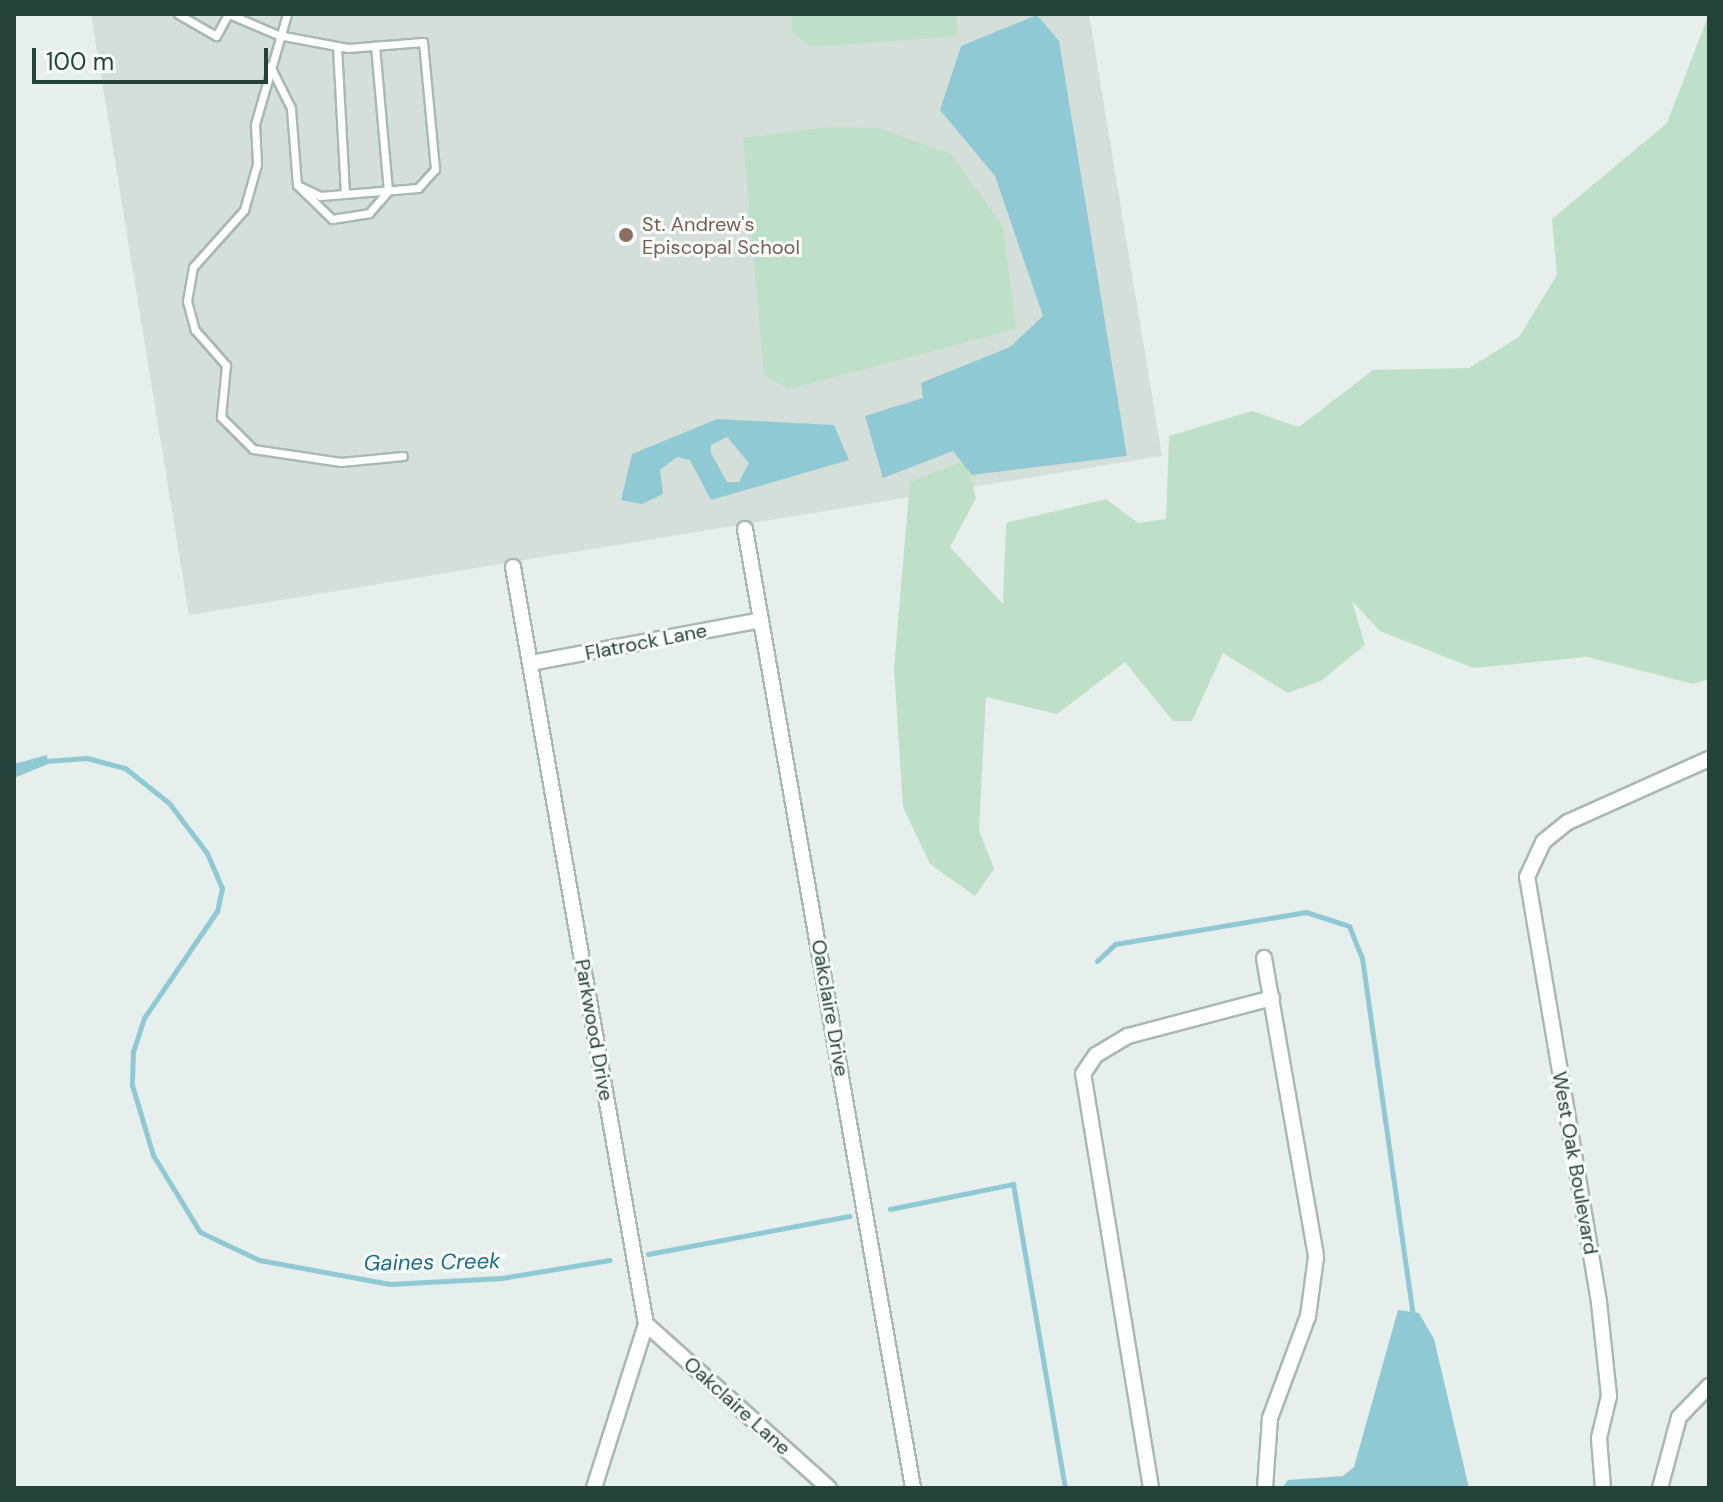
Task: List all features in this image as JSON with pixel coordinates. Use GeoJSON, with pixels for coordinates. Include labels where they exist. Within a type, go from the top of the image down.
{"type":"FeatureCollection","features":[{"type":"Feature","properties":{"kind":"street","name":"Oakclaire Drive"},"geometry":{"type":"LineString","coordinates":[[745,529],[913,1488]]}},
{"type":"Feature","properties":{"kind":"street","name":"Parkwood Drive"},"geometry":{"type":"LineString","coordinates":[[513,567],[646,1324],[594,1488]]}},
{"type":"Feature","properties":{"kind":"street","name":"Flatrock Lane"},"geometry":{"type":"LineString","coordinates":[[530,663],[761,620]]}},
{"type":"Feature","properties":{"kind":"street","name":"West Oak Boulevard"},"geometry":{"type":"LineString","coordinates":[[1603,1488],[1599,1438],[1609,1396],[1599,1302],[1529,908],[1527,877],[1543,842],[1608,799],[1709,759]]}},
{"type":"Feature","properties":{"kind":"street"},"geometry":{"type":"LineString","coordinates":[[1264,958],[1316,1257],[1308,1316],[1267,1430],[1265,1488]]}},
{"type":"Feature","properties":{"kind":"street"},"geometry":{"type":"LineString","coordinates":[[1151,1488],[1083,1074],[1096,1055],[1128,1036],[1272,998]]}},
{"type":"Feature","properties":{"kind":"street","name":"Oakclaire Lane"},"geometry":{"type":"LineString","coordinates":[[646,1324],[829,1488]]}},
{"type":"Feature","properties":{"kind":"street"},"geometry":{"type":"LineString","coordinates":[[1660,1488],[1679,1417],[1709,1386]]}},
{"type":"Feature","properties":{"kind":"lane"},"geometry":{"type":"LineString","coordinates":[[178,14],[216,36],[228,14],[278,35],[337,46],[423,42],[435,169],[418,188],[320,196],[297,185]]}},
{"type":"Feature","properties":{"kind":"lane"},"geometry":{"type":"LineString","coordinates":[[287,14],[270,66],[244,210],[193,267],[187,301],[195,330],[226,365],[221,417],[253,449],[341,462],[403,456]]}},
{"type":"Feature","properties":{"kind":"lane"},"geometry":{"type":"LineString","coordinates":[[337,46],[345,194]]}},
{"type":"Feature","properties":{"kind":"lane"},"geometry":{"type":"LineString","coordinates":[[270,66],[291,108],[297,185],[332,219],[369,213],[388,191],[375,46]]}},
{"type":"Feature","properties":{"kind":"shaded area","name":"St. Andrew's Episcopal School"},"geometry":{"type":"Polygon","coordinates":[[[91,14],[1089,14],[1162,456],[189,615],[91,14]]]}},
{"type":"Feature","properties":{"kind":"green space"},"geometry":{"type":"Polygon","coordinates":[[[792,14],[956,14],[958,36],[811,47],[792,32],[792,14]]]}},
{"type":"Feature","properties":{"kind":"green space"},"geometry":{"type":"Polygon","coordinates":[[[1709,14],[1709,679],[1693,684],[1587,657],[1473,668],[1380,631],[1352,601],[1365,645],[1322,680],[1288,693],[1223,653],[1192,721],[1173,721],[1125,662],[1057,714],[986,697],[979,830],[994,869],[975,896],[930,864],[903,807],[894,668],[910,482],[965,460],[976,498],[950,547],[1003,604],[1006,523],[1106,499],[1138,523],[1166,519],[1169,436],[1252,411],[1299,427],[1373,370],[1469,368],[1519,337],[1557,275],[1552,219],[1667,123],[1709,14]]]}},
{"type":"Feature","properties":{"kind":"green space"},"geometry":{"type":"Polygon","coordinates":[[[828,127],[878,128],[951,154],[1003,227],[1016,329],[789,389],[764,375],[743,138],[828,127]]]}},
{"type":"Feature","properties":{"kind":"water"},"geometry":{"type":"Polygon","coordinates":[[[1037,15],[1059,41],[1127,456],[972,475],[953,451],[883,478],[865,416],[923,398],[921,383],[1010,347],[1043,316],[995,176],[940,110],[961,46],[1037,15]]]}},
{"type":"Feature","properties":{"kind":"water"},"geometry":{"type":"Polygon","coordinates":[[[717,419],[834,425],[849,460],[711,500],[690,460],[677,457],[660,470],[663,494],[642,504],[621,500],[632,454],[717,419]],[[727,437],[711,445],[711,453],[727,482],[739,482],[749,463],[727,437]]]}},
{"type":"Feature","properties":{"kind":"water"},"geometry":{"type":"Polygon","coordinates":[[[47,755],[48,764],[14,778],[14,764],[47,755]]]}},
{"type":"Feature","properties":{"kind":"water"},"geometry":{"type":"Polygon","coordinates":[[[1398,1310],[1419,1313],[1434,1339],[1469,1488],[1282,1488],[1288,1480],[1343,1476],[1354,1467],[1398,1310]]]}},
{"type":"Feature","properties":{"kind":"waterway","name":"Gaines Creek"},"geometry":{"type":"LineString","coordinates":[[45,761],[87,758],[125,768],[169,803],[207,853],[222,888],[217,911],[144,1018],[133,1051],[132,1085],[153,1155],[200,1232],[259,1260],[390,1284],[502,1278],[610,1260]]}},
{"type":"Feature","properties":{"kind":"waterway"},"geometry":{"type":"LineString","coordinates":[[1097,961],[1115,944],[1306,912],[1349,926],[1362,958],[1413,1317]]}},
{"type":"Feature","properties":{"kind":"waterway","name":"Gaines Creek"},"geometry":{"type":"LineString","coordinates":[[890,1209],[1013,1184],[1065,1488]]}},
{"type":"Feature","properties":{"kind":"waterway","name":"Gaines Creek"},"geometry":{"type":"LineString","coordinates":[[648,1254],[849,1216]]}},
{"type":"Feature","properties":{"kind":"place","name":"St. Andrew's Episcopal School"},"geometry":{"type":"Point","coordinates":[626,235]}}]}
